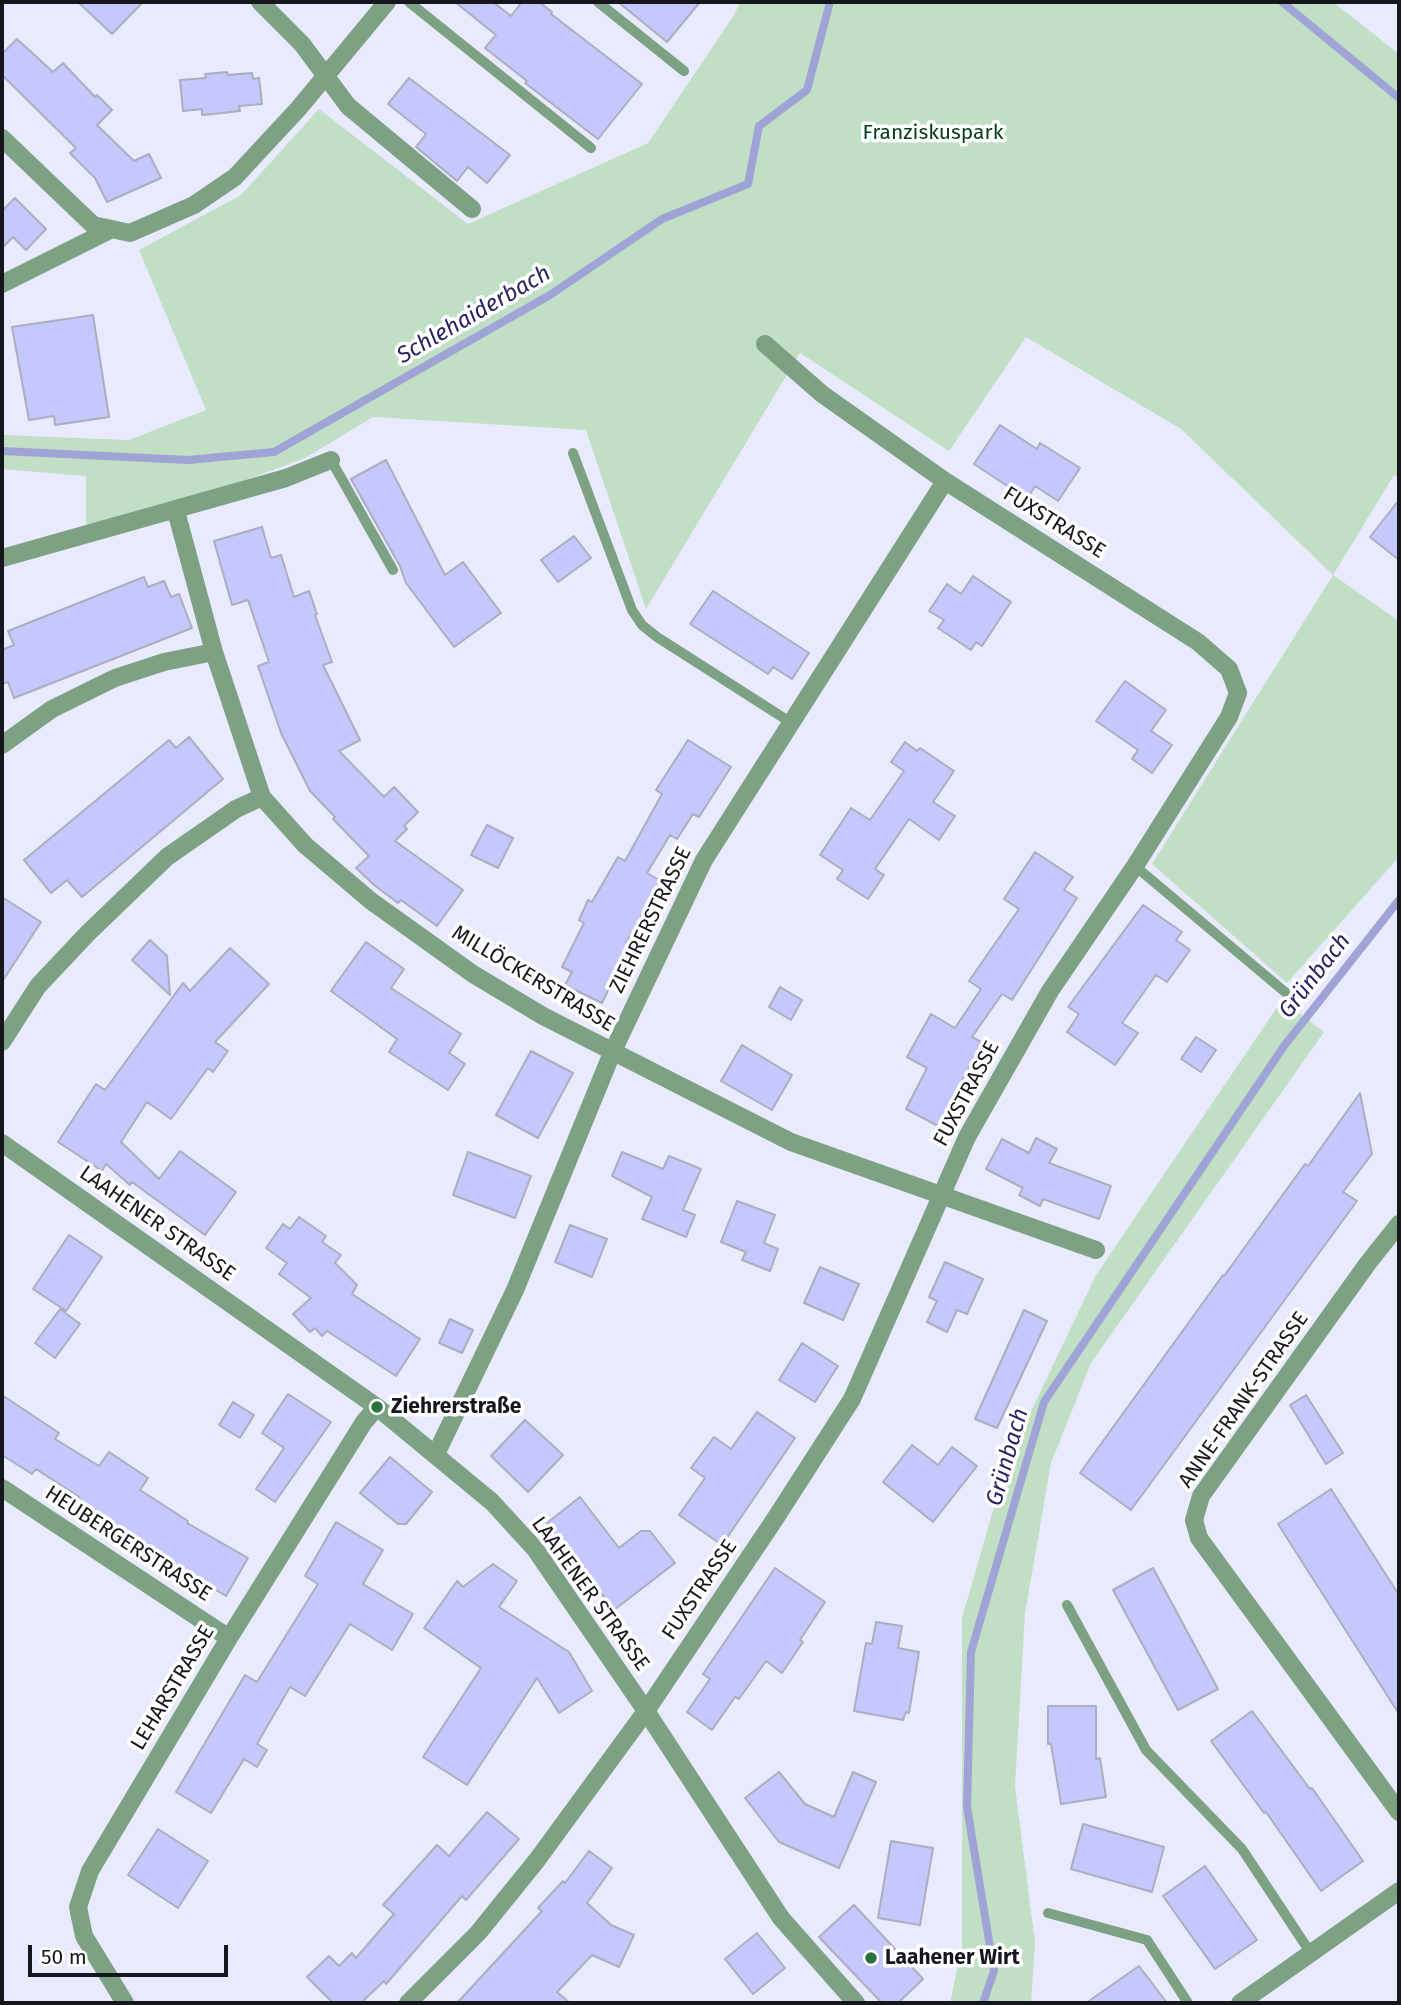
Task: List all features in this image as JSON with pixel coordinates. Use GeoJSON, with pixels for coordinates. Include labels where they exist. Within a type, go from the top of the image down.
{"type":"FeatureCollection","features":[{"type":"Feature","properties":{"kind":"street"},"geometry":{"type":"LineString","coordinates":[[260,2],[302,44],[348,106],[472,209]]}},
{"type":"Feature","properties":{"kind":"street"},"geometry":{"type":"LineString","coordinates":[[2,138],[93,225],[130,233],[194,205],[235,177],[299,108],[387,2]]}},
{"type":"Feature","properties":{"kind":"street"},"geometry":{"type":"LineString","coordinates":[[2,284],[112,229]]}},
{"type":"Feature","properties":{"kind":"street","name":"FUXSTRASSE"},"geometry":{"type":"LineString","coordinates":[[408,2003],[478,1933],[537,1860],[646,1711],[852,1399],[967,1137],[1050,991],[1135,866],[1228,717],[1238,693],[1229,669],[1198,642],[945,481],[822,394],[765,345]]}},
{"type":"Feature","properties":{"kind":"street"},"geometry":{"type":"LineString","coordinates":[[2,558],[176,511],[286,478],[331,460]]}},
{"type":"Feature","properties":{"kind":"street","name":"ZIEHRERSTRASSE"},"geometry":{"type":"LineString","coordinates":[[436,1454],[516,1290],[612,1053],[704,860],[945,481]]}},
{"type":"Feature","properties":{"kind":"street","name":"MILLÖCKERSTRASSE"},"geometry":{"type":"LineString","coordinates":[[176,511],[214,652],[262,797],[305,845],[371,901],[474,974],[543,1017],[791,1142],[1096,1250]]}},
{"type":"Feature","properties":{"kind":"street"},"geometry":{"type":"LineString","coordinates":[[2,745],[52,709],[115,678],[164,662],[214,652]]}},
{"type":"Feature","properties":{"kind":"street"},"geometry":{"type":"LineString","coordinates":[[2,1042],[38,986],[167,856],[236,809],[262,797]]}},
{"type":"Feature","properties":{"kind":"street","name":"LAAHENER STRASSE"},"geometry":{"type":"LineString","coordinates":[[2,1143],[377,1406],[492,1502],[535,1549],[646,1711],[781,1918],[856,2003]]}},
{"type":"Feature","properties":{"kind":"street","name":"ANNE-FRANK-STRASSE"},"geometry":{"type":"LineString","coordinates":[[1399,1224],[1368,1263],[1201,1496],[1194,1520],[1199,1538],[1399,1812]]}},
{"type":"Feature","properties":{"kind":"street","name":"LEHARSTRASSE"},"geometry":{"type":"LineString","coordinates":[[125,2003],[84,1936],[78,1907],[90,1871],[229,1638],[364,1422],[377,1406]]}},
{"type":"Feature","properties":{"kind":"street","name":"HEUBERGERSTRASSE"},"geometry":{"type":"LineString","coordinates":[[2,1488],[229,1638]]}},
{"type":"Feature","properties":{"kind":"street"},"geometry":{"type":"LineString","coordinates":[[1240,2003],[1399,1891]]}},
{"type":"Feature","properties":{"kind":"lane"},"geometry":{"type":"LineString","coordinates":[[409,2],[591,148]]}},
{"type":"Feature","properties":{"kind":"lane"},"geometry":{"type":"LineString","coordinates":[[598,2],[684,71]]}},
{"type":"Feature","properties":{"kind":"lane"},"geometry":{"type":"LineString","coordinates":[[573,453],[632,610],[642,625],[790,722]]}},
{"type":"Feature","properties":{"kind":"lane"},"geometry":{"type":"LineString","coordinates":[[331,460],[393,570]]}},
{"type":"Feature","properties":{"kind":"lane"},"geometry":{"type":"LineString","coordinates":[[1135,866],[1284,992]]}},
{"type":"Feature","properties":{"kind":"lane"},"geometry":{"type":"LineString","coordinates":[[1067,1605],[1146,1750],[1242,1849],[1310,1952]]}},
{"type":"Feature","properties":{"kind":"lane"},"geometry":{"type":"LineString","coordinates":[[1048,1913],[1147,1940],[1188,2003]]}},
{"type":"Feature","properties":{"kind":"green space","name":"Franziskuspark"},"geometry":{"type":"Polygon","coordinates":[[[740,2],[1333,2],[1399,54],[1399,478],[1394,475],[1333,575],[1181,429],[1026,337],[949,451],[800,353],[646,609],[586,430],[373,417],[305,458],[172,507],[86,525],[86,476],[2,469],[2,435],[129,440],[206,410],[139,250],[241,195],[319,109],[468,224],[648,143],[740,2]]]}},
{"type":"Feature","properties":{"kind":"green space"},"geometry":{"type":"Polygon","coordinates":[[[1333,575],[1399,621],[1399,857],[1287,983],[1152,864],[1333,575]]]}},
{"type":"Feature","properties":{"kind":"green space"},"geometry":{"type":"Polygon","coordinates":[[[1282,1000],[1324,1032],[1091,1363],[1051,1463],[1025,1613],[1015,1786],[1035,1943],[1031,2003],[950,2003],[962,1946],[962,1618],[1007,1462],[1096,1275],[1282,1000]]]}},
{"type":"Feature","properties":{"kind":"building"},"geometry":{"type":"Polygon","coordinates":[[[78,2],[143,2],[112,34],[78,2]]]}},
{"type":"Feature","properties":{"kind":"building"},"geometry":{"type":"Polygon","coordinates":[[[455,2],[493,2],[511,16],[522,2],[539,2],[642,84],[598,139],[525,83],[527,81],[485,48],[496,35],[455,2]]]}},
{"type":"Feature","properties":{"kind":"building"},"geometry":{"type":"Polygon","coordinates":[[[618,2],[700,2],[667,42],[618,2]]]}},
{"type":"Feature","properties":{"kind":"building"},"geometry":{"type":"Polygon","coordinates":[[[17,39],[53,72],[63,63],[95,97],[97,95],[112,110],[97,125],[134,161],[149,154],[161,178],[107,202],[95,178],[70,153],[76,148],[2,75],[2,54],[17,39]]]}},
{"type":"Feature","properties":{"kind":"building"},"geometry":{"type":"Polygon","coordinates":[[[227,72],[228,75],[252,73],[253,79],[259,78],[262,104],[239,106],[240,111],[214,114],[202,115],[202,109],[183,111],[180,80],[206,78],[205,74],[227,72]]]}},
{"type":"Feature","properties":{"kind":"building"},"geometry":{"type":"Polygon","coordinates":[[[409,78],[510,155],[487,183],[468,167],[457,181],[416,147],[426,134],[388,104],[409,78]]]}},
{"type":"Feature","properties":{"kind":"building"},"geometry":{"type":"Polygon","coordinates":[[[15,198],[46,229],[26,250],[13,237],[2,248],[2,211],[15,198]]]}},
{"type":"Feature","properties":{"kind":"building"},"geometry":{"type":"Polygon","coordinates":[[[93,315],[109,417],[55,425],[54,416],[29,420],[12,327],[93,315]]]}},
{"type":"Feature","properties":{"kind":"building"},"geometry":{"type":"Polygon","coordinates":[[[1000,425],[1037,449],[1040,443],[1080,468],[1058,501],[1035,486],[1027,499],[974,464],[1000,425]]]}},
{"type":"Feature","properties":{"kind":"building"},"geometry":{"type":"Polygon","coordinates":[[[386,460],[445,575],[463,562],[501,613],[454,647],[406,583],[400,566],[351,479],[386,460]]]}},
{"type":"Feature","properties":{"kind":"building"},"geometry":{"type":"Polygon","coordinates":[[[1399,500],[1399,560],[1370,537],[1399,500]]]}},
{"type":"Feature","properties":{"kind":"building"},"geometry":{"type":"Polygon","coordinates":[[[262,527],[271,558],[281,555],[294,597],[309,591],[317,614],[315,615],[332,662],[323,665],[360,740],[339,751],[384,797],[394,787],[418,812],[404,826],[407,829],[395,841],[463,890],[437,926],[401,900],[398,903],[356,868],[369,856],[310,791],[281,733],[258,666],[269,662],[248,600],[232,605],[214,541],[262,527]]]}},
{"type":"Feature","properties":{"kind":"building"},"geometry":{"type":"Polygon","coordinates":[[[574,536],[591,558],[558,582],[541,560],[574,536]]]}},
{"type":"Feature","properties":{"kind":"building"},"geometry":{"type":"Polygon","coordinates":[[[973,576],[1011,602],[982,646],[976,642],[971,650],[938,628],[944,620],[929,611],[947,584],[961,594],[973,576]]]}},
{"type":"Feature","properties":{"kind":"building"},"geometry":{"type":"Polygon","coordinates":[[[144,577],[148,587],[164,581],[171,597],[179,594],[192,628],[14,698],[8,682],[2,684],[2,650],[14,645],[8,631],[144,577]]]}},
{"type":"Feature","properties":{"kind":"building"},"geometry":{"type":"Polygon","coordinates":[[[713,591],[809,653],[792,679],[773,667],[768,674],[690,624],[713,591]]]}},
{"type":"Feature","properties":{"kind":"building"},"geometry":{"type":"Polygon","coordinates":[[[1125,681],[1166,710],[1151,731],[1172,745],[1152,773],[1132,759],[1138,750],[1096,721],[1125,681]]]}},
{"type":"Feature","properties":{"kind":"building"},"geometry":{"type":"Polygon","coordinates":[[[189,737],[223,779],[82,897],[67,880],[51,893],[24,860],[169,740],[176,748],[189,737]]]}},
{"type":"Feature","properties":{"kind":"building"},"geometry":{"type":"Polygon","coordinates":[[[688,740],[731,767],[699,817],[693,814],[677,839],[670,835],[647,873],[661,881],[626,943],[629,945],[622,960],[626,962],[602,1003],[565,985],[572,972],[562,967],[584,923],[579,920],[588,900],[592,902],[618,857],[625,861],[662,794],[656,790],[688,740]]]}},
{"type":"Feature","properties":{"kind":"building"},"geometry":{"type":"Polygon","coordinates":[[[905,742],[917,751],[920,748],[954,771],[933,802],[955,816],[939,840],[909,819],[875,869],[884,875],[868,899],[837,879],[843,870],[820,855],[851,808],[870,820],[904,771],[891,762],[905,742]]]}},
{"type":"Feature","properties":{"kind":"building"},"geometry":{"type":"Polygon","coordinates":[[[487,825],[513,838],[498,868],[471,855],[487,825]]]}},
{"type":"Feature","properties":{"kind":"building"},"geometry":{"type":"Polygon","coordinates":[[[1035,852],[1073,877],[1064,890],[1077,898],[1012,1000],[1002,994],[972,1037],[983,1043],[952,1098],[954,1099],[940,1127],[906,1109],[927,1068],[907,1057],[931,1014],[955,1028],[981,989],[969,981],[1019,909],[1004,899],[1035,852]]]}},
{"type":"Feature","properties":{"kind":"building"},"geometry":{"type":"Polygon","coordinates":[[[2,897],[41,922],[2,982],[2,897]]]}},
{"type":"Feature","properties":{"kind":"building"},"geometry":{"type":"Polygon","coordinates":[[[1143,905],[1182,932],[1176,940],[1190,950],[1167,982],[1156,975],[1122,1023],[1138,1033],[1115,1065],[1067,1032],[1079,1014],[1068,1007],[1143,905]]]}},
{"type":"Feature","properties":{"kind":"building"},"geometry":{"type":"Polygon","coordinates":[[[150,940],[167,956],[170,995],[132,960],[150,940]]]}},
{"type":"Feature","properties":{"kind":"building"},"geometry":{"type":"Polygon","coordinates":[[[366,942],[404,969],[391,988],[461,1034],[449,1053],[465,1064],[448,1090],[389,1052],[397,1039],[331,991],[366,942]]]}},
{"type":"Feature","properties":{"kind":"building"},"geometry":{"type":"Polygon","coordinates":[[[230,948],[269,984],[215,1042],[228,1051],[213,1072],[208,1068],[171,1119],[147,1102],[121,1142],[159,1179],[180,1151],[236,1192],[205,1235],[132,1182],[130,1185],[106,1164],[102,1171],[58,1142],[96,1084],[105,1090],[183,983],[190,991],[230,948]]]}},
{"type":"Feature","properties":{"kind":"building"},"geometry":{"type":"Polygon","coordinates":[[[780,987],[802,1000],[791,1020],[769,1007],[780,987]]]}},
{"type":"Feature","properties":{"kind":"building"},"geometry":{"type":"Polygon","coordinates":[[[1196,1037],[1216,1050],[1201,1072],[1181,1059],[1196,1037]]]}},
{"type":"Feature","properties":{"kind":"building"},"geometry":{"type":"Polygon","coordinates":[[[742,1045],[792,1075],[772,1110],[721,1081],[742,1045]]]}},
{"type":"Feature","properties":{"kind":"building"},"geometry":{"type":"Polygon","coordinates":[[[531,1051],[573,1073],[538,1138],[496,1115],[531,1051]]]}},
{"type":"Feature","properties":{"kind":"building"},"geometry":{"type":"Polygon","coordinates":[[[1360,1093],[1372,1154],[1343,1192],[1357,1201],[1131,1510],[1080,1473],[1223,1275],[1305,1164],[1308,1166],[1360,1093]]]}},
{"type":"Feature","properties":{"kind":"building"},"geometry":{"type":"Polygon","coordinates":[[[1036,1138],[1057,1149],[1049,1163],[1111,1186],[1099,1219],[1043,1199],[1040,1206],[1019,1195],[1023,1188],[986,1169],[1002,1139],[1029,1153],[1036,1138]]]}},
{"type":"Feature","properties":{"kind":"building"},"geometry":{"type":"Polygon","coordinates":[[[468,1152],[531,1176],[515,1218],[453,1195],[468,1152]]]}},
{"type":"Feature","properties":{"kind":"building"},"geometry":{"type":"Polygon","coordinates":[[[622,1152],[663,1169],[669,1156],[701,1169],[683,1210],[695,1215],[686,1237],[642,1219],[652,1197],[612,1176],[622,1152]]]}},
{"type":"Feature","properties":{"kind":"building"},"geometry":{"type":"Polygon","coordinates":[[[737,1201],[775,1215],[764,1243],[778,1249],[770,1271],[742,1260],[746,1252],[721,1242],[737,1201]]]}},
{"type":"Feature","properties":{"kind":"building"},"geometry":{"type":"Polygon","coordinates":[[[299,1217],[326,1236],[322,1242],[341,1255],[335,1263],[357,1285],[352,1294],[420,1339],[396,1376],[327,1331],[322,1336],[315,1328],[310,1332],[293,1314],[311,1298],[279,1274],[287,1263],[266,1248],[283,1224],[290,1229],[299,1217]]]}},
{"type":"Feature","properties":{"kind":"building"},"geometry":{"type":"Polygon","coordinates":[[[570,1225],[607,1239],[592,1277],[555,1262],[570,1225]]]}},
{"type":"Feature","properties":{"kind":"building"},"geometry":{"type":"Polygon","coordinates":[[[69,1235],[102,1257],[66,1311],[33,1289],[69,1235]]]}},
{"type":"Feature","properties":{"kind":"building"},"geometry":{"type":"Polygon","coordinates":[[[945,1262],[983,1279],[967,1314],[957,1310],[947,1332],[927,1322],[937,1301],[929,1297],[945,1262]]]}},
{"type":"Feature","properties":{"kind":"building"},"geometry":{"type":"Polygon","coordinates":[[[820,1267],[859,1284],[843,1320],[804,1303],[820,1267]]]}},
{"type":"Feature","properties":{"kind":"building"},"geometry":{"type":"Polygon","coordinates":[[[60,1309],[80,1324],[55,1358],[35,1343],[60,1309]]]}},
{"type":"Feature","properties":{"kind":"building"},"geometry":{"type":"Polygon","coordinates":[[[1024,1310],[1047,1321],[997,1428],[975,1419],[1024,1310]]]}},
{"type":"Feature","properties":{"kind":"building"},"geometry":{"type":"Polygon","coordinates":[[[450,1319],[473,1330],[462,1353],[439,1343],[450,1319]]]}},
{"type":"Feature","properties":{"kind":"building"},"geometry":{"type":"Polygon","coordinates":[[[802,1343],[838,1366],[815,1402],[779,1380],[802,1343]]]}},
{"type":"Feature","properties":{"kind":"building"},"geometry":{"type":"Polygon","coordinates":[[[288,1394],[331,1422],[275,1502],[256,1489],[284,1448],[262,1433],[288,1394]]]}},
{"type":"Feature","properties":{"kind":"building"},"geometry":{"type":"Polygon","coordinates":[[[2,1395],[59,1433],[55,1439],[99,1466],[109,1452],[148,1478],[140,1490],[188,1521],[187,1523],[248,1558],[226,1596],[114,1529],[112,1532],[73,1506],[79,1497],[36,1469],[32,1474],[2,1455],[2,1395]]]}},
{"type":"Feature","properties":{"kind":"building"},"geometry":{"type":"Polygon","coordinates":[[[1306,1395],[1343,1453],[1326,1464],[1290,1405],[1306,1395]]]}},
{"type":"Feature","properties":{"kind":"building"},"geometry":{"type":"Polygon","coordinates":[[[233,1402],[254,1415],[240,1438],[219,1425],[233,1402]]]}},
{"type":"Feature","properties":{"kind":"building"},"geometry":{"type":"Polygon","coordinates":[[[757,1412],[795,1438],[722,1545],[679,1515],[705,1478],[691,1468],[714,1437],[731,1449],[757,1412]]]}},
{"type":"Feature","properties":{"kind":"building"},"geometry":{"type":"Polygon","coordinates":[[[525,1420],[563,1455],[528,1492],[491,1456],[525,1420]]]}},
{"type":"Feature","properties":{"kind":"building"},"geometry":{"type":"Polygon","coordinates":[[[912,1445],[938,1465],[952,1447],[977,1466],[933,1522],[883,1482],[912,1445]]]}},
{"type":"Feature","properties":{"kind":"building"},"geometry":{"type":"Polygon","coordinates":[[[390,1457],[432,1492],[406,1524],[398,1524],[360,1493],[390,1457]]]}},
{"type":"Feature","properties":{"kind":"building"},"geometry":{"type":"Polygon","coordinates":[[[1331,1489],[1399,1595],[1399,1714],[1278,1524],[1331,1489]]]}},
{"type":"Feature","properties":{"kind":"building"},"geometry":{"type":"Polygon","coordinates":[[[580,1497],[619,1548],[641,1531],[650,1531],[675,1563],[614,1610],[547,1523],[580,1497]]]}},
{"type":"Feature","properties":{"kind":"building"},"geometry":{"type":"Polygon","coordinates":[[[336,1522],[383,1550],[363,1584],[413,1614],[392,1650],[350,1624],[305,1696],[290,1687],[257,1744],[267,1750],[257,1767],[244,1759],[211,1813],[176,1792],[245,1675],[257,1682],[318,1584],[305,1576],[336,1522]]]}},
{"type":"Feature","properties":{"kind":"building"},"geometry":{"type":"Polygon","coordinates":[[[493,1564],[517,1581],[499,1607],[569,1652],[592,1691],[559,1713],[537,1678],[467,1785],[423,1757],[481,1668],[424,1628],[457,1581],[463,1587],[493,1564]]]}},
{"type":"Feature","properties":{"kind":"building"},"geometry":{"type":"Polygon","coordinates":[[[775,1568],[825,1602],[782,1673],[766,1661],[739,1699],[735,1697],[712,1730],[687,1712],[710,1679],[703,1674],[775,1568]]]}},
{"type":"Feature","properties":{"kind":"building"},"geometry":{"type":"Polygon","coordinates":[[[1153,1568],[1218,1689],[1178,1710],[1113,1590],[1153,1568]]]}},
{"type":"Feature","properties":{"kind":"building"},"geometry":{"type":"Polygon","coordinates":[[[876,1622],[902,1626],[898,1648],[919,1652],[909,1713],[906,1712],[903,1720],[854,1711],[866,1643],[872,1644],[876,1622]]]}},
{"type":"Feature","properties":{"kind":"building"},"geometry":{"type":"Polygon","coordinates":[[[1048,1706],[1096,1706],[1096,1759],[1100,1758],[1106,1797],[1061,1804],[1051,1744],[1048,1744],[1048,1706]]]}},
{"type":"Feature","properties":{"kind":"building"},"geometry":{"type":"Polygon","coordinates":[[[1252,1711],[1310,1789],[1312,1788],[1363,1861],[1321,1891],[1266,1812],[1264,1813],[1211,1741],[1252,1711]]]}},
{"type":"Feature","properties":{"kind":"building"},"geometry":{"type":"Polygon","coordinates":[[[779,1772],[805,1804],[834,1817],[853,1772],[876,1782],[839,1868],[779,1842],[745,1798],[779,1772]]]}},
{"type":"Feature","properties":{"kind":"building"},"geometry":{"type":"Polygon","coordinates":[[[487,1812],[519,1839],[466,1900],[462,1896],[386,1984],[384,1981],[361,2003],[333,2003],[307,1977],[329,1956],[339,1966],[352,1953],[356,1958],[394,1914],[383,1905],[437,1845],[449,1856],[487,1812]]]}},
{"type":"Feature","properties":{"kind":"building"},"geometry":{"type":"Polygon","coordinates":[[[1083,1824],[1164,1847],[1152,1892],[1071,1869],[1083,1824]]]}},
{"type":"Feature","properties":{"kind":"building"},"geometry":{"type":"Polygon","coordinates":[[[158,1829],[208,1861],[178,1908],[128,1875],[158,1829]]]}},
{"type":"Feature","properties":{"kind":"building"},"geometry":{"type":"Polygon","coordinates":[[[891,1841],[933,1848],[920,1925],[878,1918],[891,1841]]]}},
{"type":"Feature","properties":{"kind":"building"},"geometry":{"type":"Polygon","coordinates":[[[589,1851],[612,1868],[587,1903],[611,1925],[634,1935],[619,1967],[592,1955],[557,1992],[570,2003],[457,2003],[542,1911],[538,1908],[563,1881],[565,1883],[589,1851]]]}},
{"type":"Feature","properties":{"kind":"building"},"geometry":{"type":"Polygon","coordinates":[[[1205,1866],[1257,1940],[1215,1969],[1163,1896],[1205,1866]]]}},
{"type":"Feature","properties":{"kind":"building","name":"Laahener Wirt"},"geometry":{"type":"Polygon","coordinates":[[[854,1905],[923,1979],[898,2003],[882,2003],[819,1937],[854,1905]]]}},
{"type":"Feature","properties":{"kind":"building"},"geometry":{"type":"Polygon","coordinates":[[[757,1933],[785,1968],[753,1994],[725,1959],[757,1933]]]}},
{"type":"Feature","properties":{"kind":"building"},"geometry":{"type":"Polygon","coordinates":[[[1139,1966],[1167,2003],[1086,2003],[1139,1966]]]}},
{"type":"Feature","properties":{"kind":"waterway","name":"Schlehaiderbach"},"geometry":{"type":"LineString","coordinates":[[2,451],[188,460],[274,452],[550,295],[662,219],[748,184],[759,126],[807,90],[830,2]]}},
{"type":"Feature","properties":{"kind":"waterway","name":"Schlehaiderbach"},"geometry":{"type":"LineString","coordinates":[[1282,2],[1399,98]]}},
{"type":"Feature","properties":{"kind":"waterway","name":"Grünbach"},"geometry":{"type":"LineString","coordinates":[[983,2003],[994,1971],[967,1807],[971,1652],[1044,1402],[1284,1046],[1399,900]]}},
{"type":"Feature","properties":{"kind":"place","name":"Ziehrerstraße"},"geometry":{"type":"Point","coordinates":[377,1407]}},
{"type":"Feature","properties":{"kind":"place","name":"Laahener Wirt"},"geometry":{"type":"Point","coordinates":[871,1958]}}]}
